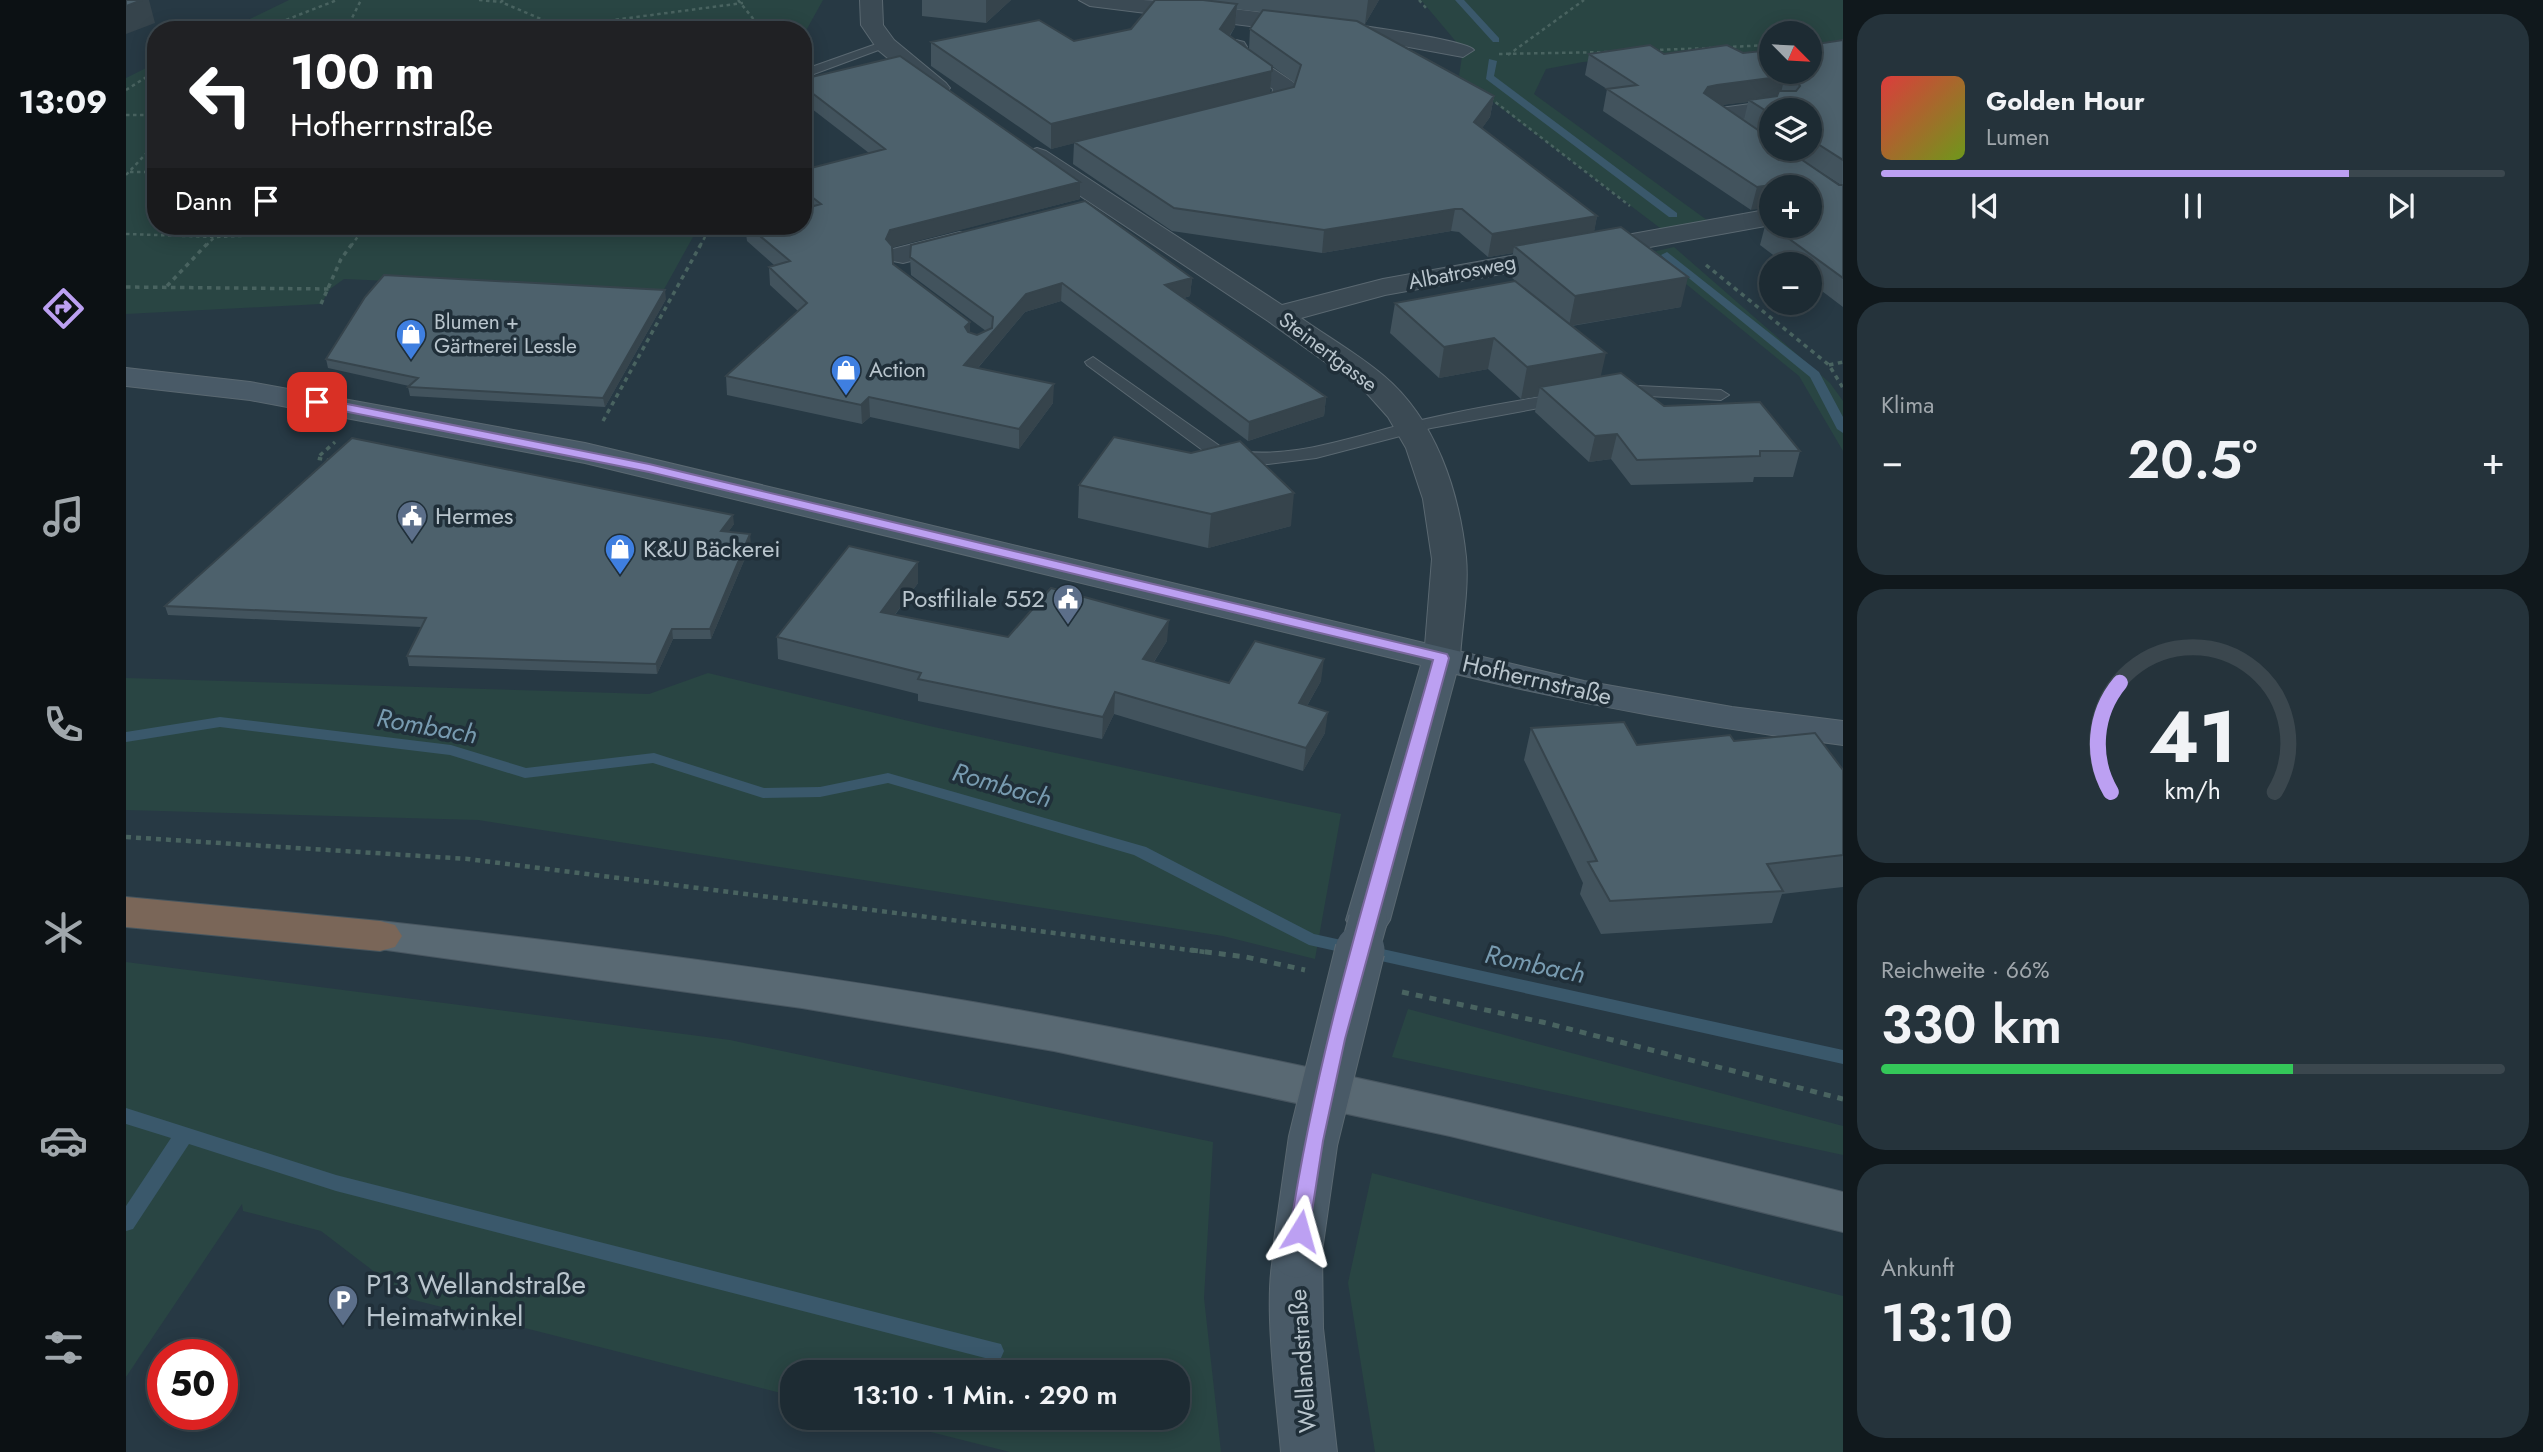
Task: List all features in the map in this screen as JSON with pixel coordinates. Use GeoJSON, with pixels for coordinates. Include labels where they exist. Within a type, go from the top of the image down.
{"type":"FeatureCollection","features":[{"type":"Feature","properties":{"kind":"highway"},"geometry":{"type":"LineString","coordinates":[[126,912],[380,936]]}},
{"type":"Feature","properties":{"kind":"main road"},"geometry":{"type":"LineString","coordinates":[[380,936],[652,969],[1053,1034],[1460,1118],[1843,1212]]}},
{"type":"Feature","properties":{"kind":"street"},"geometry":{"type":"LineString","coordinates":[[871,0],[872,25],[886,45],[914,71],[965,107]]}},
{"type":"Feature","properties":{"kind":"street"},"geometry":{"type":"LineString","coordinates":[[1090,0],[1427,41],[1463,50]]}},
{"type":"Feature","properties":{"kind":"street"},"geometry":{"type":"LineString","coordinates":[[1217,118],[1283,101],[1285,88],[1232,52],[1255,19]]}},
{"type":"Feature","properties":{"kind":"street"},"geometry":{"type":"LineString","coordinates":[[1759,110],[1713,116],[1759,145]]}},
{"type":"Feature","properties":{"kind":"street","name":"Steinertgasse"},"geometry":{"type":"LineString","coordinates":[[1011,138],[1058,158],[1108,202],[1278,315],[1374,383],[1422,448],[1440,499],[1449,559],[1441,658]]}},
{"type":"Feature","properties":{"kind":"street"},"geometry":{"type":"LineString","coordinates":[[1069,212],[1108,202]]}},
{"type":"Feature","properties":{"kind":"street","name":"Albatrosweg"},"geometry":{"type":"LineString","coordinates":[[1278,315],[1383,287],[1759,219]]}},
{"type":"Feature","properties":{"kind":"street"},"geometry":{"type":"LineString","coordinates":[[902,260],[979,235]]}},
{"type":"Feature","properties":{"kind":"street","name":"Hofherrnstraße"},"geometry":{"type":"LineString","coordinates":[[126,377],[262,393],[585,453],[1584,693],[1732,719],[1843,733]]}},
{"type":"Feature","properties":{"kind":"street","name":"Wellandstraße"},"geometry":{"type":"LineString","coordinates":[[1310,1452],[1297,1328],[1297,1253],[1313,1141],[1367,920],[1441,658]]}},
{"type":"Feature","properties":{"kind":"lane"},"geometry":{"type":"LineString","coordinates":[[812,71],[886,45]]}},
{"type":"Feature","properties":{"kind":"lane"},"geometry":{"type":"LineString","coordinates":[[1093,362],[1218,453],[1241,459],[1283,460],[1409,427],[1593,393],[1721,394]]}},
{"type":"Feature","properties":{"kind":"path"},"geometry":{"type":"LineString","coordinates":[[280,21],[337,0]]}},
{"type":"Feature","properties":{"kind":"path"},"geometry":{"type":"LineString","coordinates":[[350,21],[361,0]]}},
{"type":"Feature","properties":{"kind":"path"},"geometry":{"type":"LineString","coordinates":[[479,0],[502,1],[547,21]]}},
{"type":"Feature","properties":{"kind":"path"},"geometry":{"type":"LineString","coordinates":[[738,0],[755,21]]}},
{"type":"Feature","properties":{"kind":"path"},"geometry":{"type":"LineString","coordinates":[[1508,55],[1574,10],[1584,0]]}},
{"type":"Feature","properties":{"kind":"path"},"geometry":{"type":"LineString","coordinates":[[606,21],[743,3]]}},
{"type":"Feature","properties":{"kind":"path"},"geometry":{"type":"LineString","coordinates":[[1647,50],[1759,46]]}},
{"type":"Feature","properties":{"kind":"path"},"geometry":{"type":"LineString","coordinates":[[1463,50],[1508,55],[1619,51]]}},
{"type":"Feature","properties":{"kind":"path"},"geometry":{"type":"LineString","coordinates":[[126,90],[147,77]]}},
{"type":"Feature","properties":{"kind":"path"},"geometry":{"type":"LineString","coordinates":[[126,115],[147,115]]}},
{"type":"Feature","properties":{"kind":"path"},"geometry":{"type":"LineString","coordinates":[[127,173],[147,152]]}},
{"type":"Feature","properties":{"kind":"path"},"geometry":{"type":"LineString","coordinates":[[127,173],[147,172]]}},
{"type":"Feature","properties":{"kind":"path"},"geometry":{"type":"LineString","coordinates":[[126,234],[147,235]]}},
{"type":"Feature","properties":{"kind":"path"},"geometry":{"type":"LineString","coordinates":[[156,235],[264,235]]}},
{"type":"Feature","properties":{"kind":"path"},"geometry":{"type":"LineString","coordinates":[[321,304],[341,259],[359,235]]}},
{"type":"Feature","properties":{"kind":"path"},"geometry":{"type":"LineString","coordinates":[[585,453],[706,235]]}},
{"type":"Feature","properties":{"kind":"path"},"geometry":{"type":"LineString","coordinates":[[167,286],[215,237]]}},
{"type":"Feature","properties":{"kind":"path"},"geometry":{"type":"LineString","coordinates":[[126,288],[167,286],[329,289]]}},
{"type":"Feature","properties":{"kind":"path"},"geometry":{"type":"LineString","coordinates":[[1829,365],[1843,362]]}},
{"type":"Feature","properties":{"kind":"path"},"geometry":{"type":"LineString","coordinates":[[126,836],[468,859],[1246,957],[1313,972]]}},
{"type":"Feature","properties":{"kind":"path"},"geometry":{"type":"LineString","coordinates":[[1394,990],[1542,1022],[1843,1100]]}},
{"type":"Feature","properties":{"kind":"green space"},"geometry":{"type":"Polygon","coordinates":[[[289,0],[823,0],[811,21],[246,21],[289,0]]]}},
{"type":"Feature","properties":{"kind":"green space"},"geometry":{"type":"Polygon","coordinates":[[[1421,0],[1843,0],[1843,47],[1822,50],[1822,21],[1759,21],[1759,56],[1744,58],[1732,52],[1659,54],[1546,69],[1534,94],[1715,226],[1668,234],[1459,76],[1463,50],[1421,0]]]}},
{"type":"Feature","properties":{"kind":"green space"},"geometry":{"type":"Polygon","coordinates":[[[147,68],[147,235],[694,235],[662,293],[344,279],[330,289],[321,304],[126,314],[126,78],[147,68]]]}},
{"type":"Feature","properties":{"kind":"green space"},"geometry":{"type":"Polygon","coordinates":[[[1674,247],[1830,383],[1843,401],[1843,451],[1799,376],[1648,253],[1674,247]]]}},
{"type":"Feature","properties":{"kind":"green space"},"geometry":{"type":"Polygon","coordinates":[[[708,673],[934,727],[1341,814],[1315,959],[1223,936],[478,820],[126,810],[126,678],[649,694],[708,673]]]}},
{"type":"Feature","properties":{"kind":"green space"},"geometry":{"type":"Polygon","coordinates":[[[126,962],[730,1040],[1213,1142],[1204,1298],[1221,1452],[1010,1452],[923,1430],[1190,1430],[1190,1360],[780,1360],[780,1393],[410,1299],[321,1231],[243,1211],[242,1204],[151,1339],[147,1339],[147,1346],[126,1377],[126,962]]]}},
{"type":"Feature","properties":{"kind":"green space"},"geometry":{"type":"Polygon","coordinates":[[[1408,1009],[1843,1126],[1843,1155],[1392,1057],[1408,1009]]]}},
{"type":"Feature","properties":{"kind":"green space"},"geometry":{"type":"Polygon","coordinates":[[[1372,1173],[1843,1296],[1843,1452],[1375,1452],[1348,1283],[1372,1173]]]}},
{"type":"Feature","properties":{"kind":"building"},"geometry":{"type":"Polygon","coordinates":[[[126,0],[142,0],[126,6],[126,0]]]}},
{"type":"Feature","properties":{"kind":"building"},"geometry":{"type":"Polygon","coordinates":[[[1155,0],[1203,0],[1237,4],[1220,29],[1272,66],[1272,71],[1051,124],[931,42],[1039,20],[1074,41],[1131,29],[1155,0]]]}},
{"type":"Feature","properties":{"kind":"building"},"geometry":{"type":"Polygon","coordinates":[[[1263,10],[1357,21],[1494,96],[1474,122],[1597,216],[1492,234],[1462,209],[1455,209],[1324,230],[1174,208],[1074,142],[1294,87],[1301,65],[1250,29],[1263,10]]]}},
{"type":"Feature","properties":{"kind":"building"},"geometry":{"type":"Polygon","coordinates":[[[1843,40],[1843,160],[1822,147],[1822,98],[1763,98],[1777,96],[1779,91],[1796,91],[1798,84],[1822,84],[1822,43],[1843,40]]]}},
{"type":"Feature","properties":{"kind":"building"},"geometry":{"type":"Polygon","coordinates":[[[1650,45],[1664,54],[1727,45],[1743,53],[1759,51],[1759,79],[1708,87],[1704,93],[1759,131],[1759,161],[1804,161],[1843,185],[1843,278],[1822,263],[1822,252],[1808,252],[1788,238],[1822,238],[1822,175],[1759,175],[1757,187],[1607,89],[1637,85],[1589,54],[1650,45]]]}},
{"type":"Feature","properties":{"kind":"building"},"geometry":{"type":"Polygon","coordinates":[[[900,56],[1080,182],[890,230],[886,239],[892,246],[893,264],[970,322],[965,327],[968,332],[977,335],[992,328],[993,317],[910,257],[911,245],[1085,201],[1192,278],[1165,285],[1326,397],[1249,422],[1062,283],[1026,294],[964,365],[1054,384],[1019,429],[869,397],[861,405],[726,376],[807,303],[769,267],[790,261],[759,235],[812,235],[812,206],[821,204],[812,197],[812,168],[885,149],[812,93],[812,77],[900,56]]]}},
{"type":"Feature","properties":{"kind":"building"},"geometry":{"type":"Polygon","coordinates":[[[1759,99],[1759,106],[1749,100],[1759,99]]]}},
{"type":"Feature","properties":{"kind":"building"},"geometry":{"type":"Polygon","coordinates":[[[1621,227],[1688,277],[1575,296],[1514,246],[1621,227]]]}},
{"type":"Feature","properties":{"kind":"building"},"geometry":{"type":"Polygon","coordinates":[[[384,275],[665,290],[603,398],[408,387],[418,378],[326,359],[365,297],[384,275]]]}},
{"type":"Feature","properties":{"kind":"building"},"geometry":{"type":"Polygon","coordinates":[[[1515,281],[1606,353],[1527,367],[1494,338],[1444,347],[1395,303],[1515,281]]]}},
{"type":"Feature","properties":{"kind":"building"},"geometry":{"type":"Polygon","coordinates":[[[1621,373],[1664,406],[1760,402],[1800,451],[1760,451],[1760,456],[1637,460],[1617,434],[1595,436],[1540,387],[1621,373]]]}},
{"type":"Feature","properties":{"kind":"building"},"geometry":{"type":"Polygon","coordinates":[[[1114,437],[1191,453],[1240,441],[1294,493],[1211,514],[1079,485],[1114,437]]]}},
{"type":"Feature","properties":{"kind":"building"},"geometry":{"type":"Polygon","coordinates":[[[352,438],[733,515],[721,531],[750,534],[710,629],[672,629],[656,664],[407,656],[426,618],[165,606],[352,438]]]}},
{"type":"Feature","properties":{"kind":"building"},"geometry":{"type":"Polygon","coordinates":[[[849,546],[918,562],[881,612],[1008,637],[1051,588],[1169,620],[1143,659],[1229,683],[1255,641],[1324,659],[1299,703],[1328,712],[1306,748],[1115,692],[1103,717],[918,679],[921,673],[777,637],[849,546]]]}},
{"type":"Feature","properties":{"kind":"building"},"geometry":{"type":"Polygon","coordinates":[[[1624,722],[1637,745],[1730,735],[1734,741],[1815,733],[1843,770],[1843,855],[1767,864],[1783,891],[1610,901],[1588,862],[1597,861],[1531,728],[1624,722]]]}},
{"type":"Feature","properties":{"kind":"waterway"},"geometry":{"type":"LineString","coordinates":[[1459,0],[1496,40]]}},
{"type":"Feature","properties":{"kind":"waterway"},"geometry":{"type":"LineString","coordinates":[[1492,61],[1489,77],[1673,215]]}},
{"type":"Feature","properties":{"kind":"waterway"},"geometry":{"type":"LineString","coordinates":[[1667,255],[1815,375],[1843,429]]}},
{"type":"Feature","properties":{"kind":"waterway","name":"Rombach"},"geometry":{"type":"LineString","coordinates":[[126,737],[220,722],[451,750],[525,773],[654,758],[763,793],[820,792],[888,778],[1140,851],[1309,939],[1843,1057]]}},
{"type":"Feature","properties":{"kind":"waterway"},"geometry":{"type":"LineString","coordinates":[[126,1116],[336,1183],[993,1351]]}},
{"type":"Feature","properties":{"kind":"waterway"},"geometry":{"type":"LineString","coordinates":[[126,1223],[183,1136]]}},
{"type":"Feature","properties":{"kind":"place","name":"Blumen + Gärtnerei Lessle"},"geometry":{"type":"Point","coordinates":[411,361]}},
{"type":"Feature","properties":{"kind":"place","name":"Action"},"geometry":{"type":"Point","coordinates":[846,397]}},
{"type":"Feature","properties":{"kind":"place","name":"Hermes"},"geometry":{"type":"Point","coordinates":[412,543]}},
{"type":"Feature","properties":{"kind":"place","name":"K&U Bäckerei"},"geometry":{"type":"Point","coordinates":[620,576]}},
{"type":"Feature","properties":{"kind":"place","name":"Postfiliale 552"},"geometry":{"type":"Point","coordinates":[1068,626]}},
{"type":"Feature","properties":{"kind":"place","name":"P13 Wellandstraße Heimatwinkel"},"geometry":{"type":"Point","coordinates":[343,1327]}},
{"type":"Feature","properties":{"kind":"route"},"geometry":{"type":"LineString","coordinates":[[317,402],[649,468],[1441,658],[1336,1039],[1313,1141],[1300,1231]]}}]}
